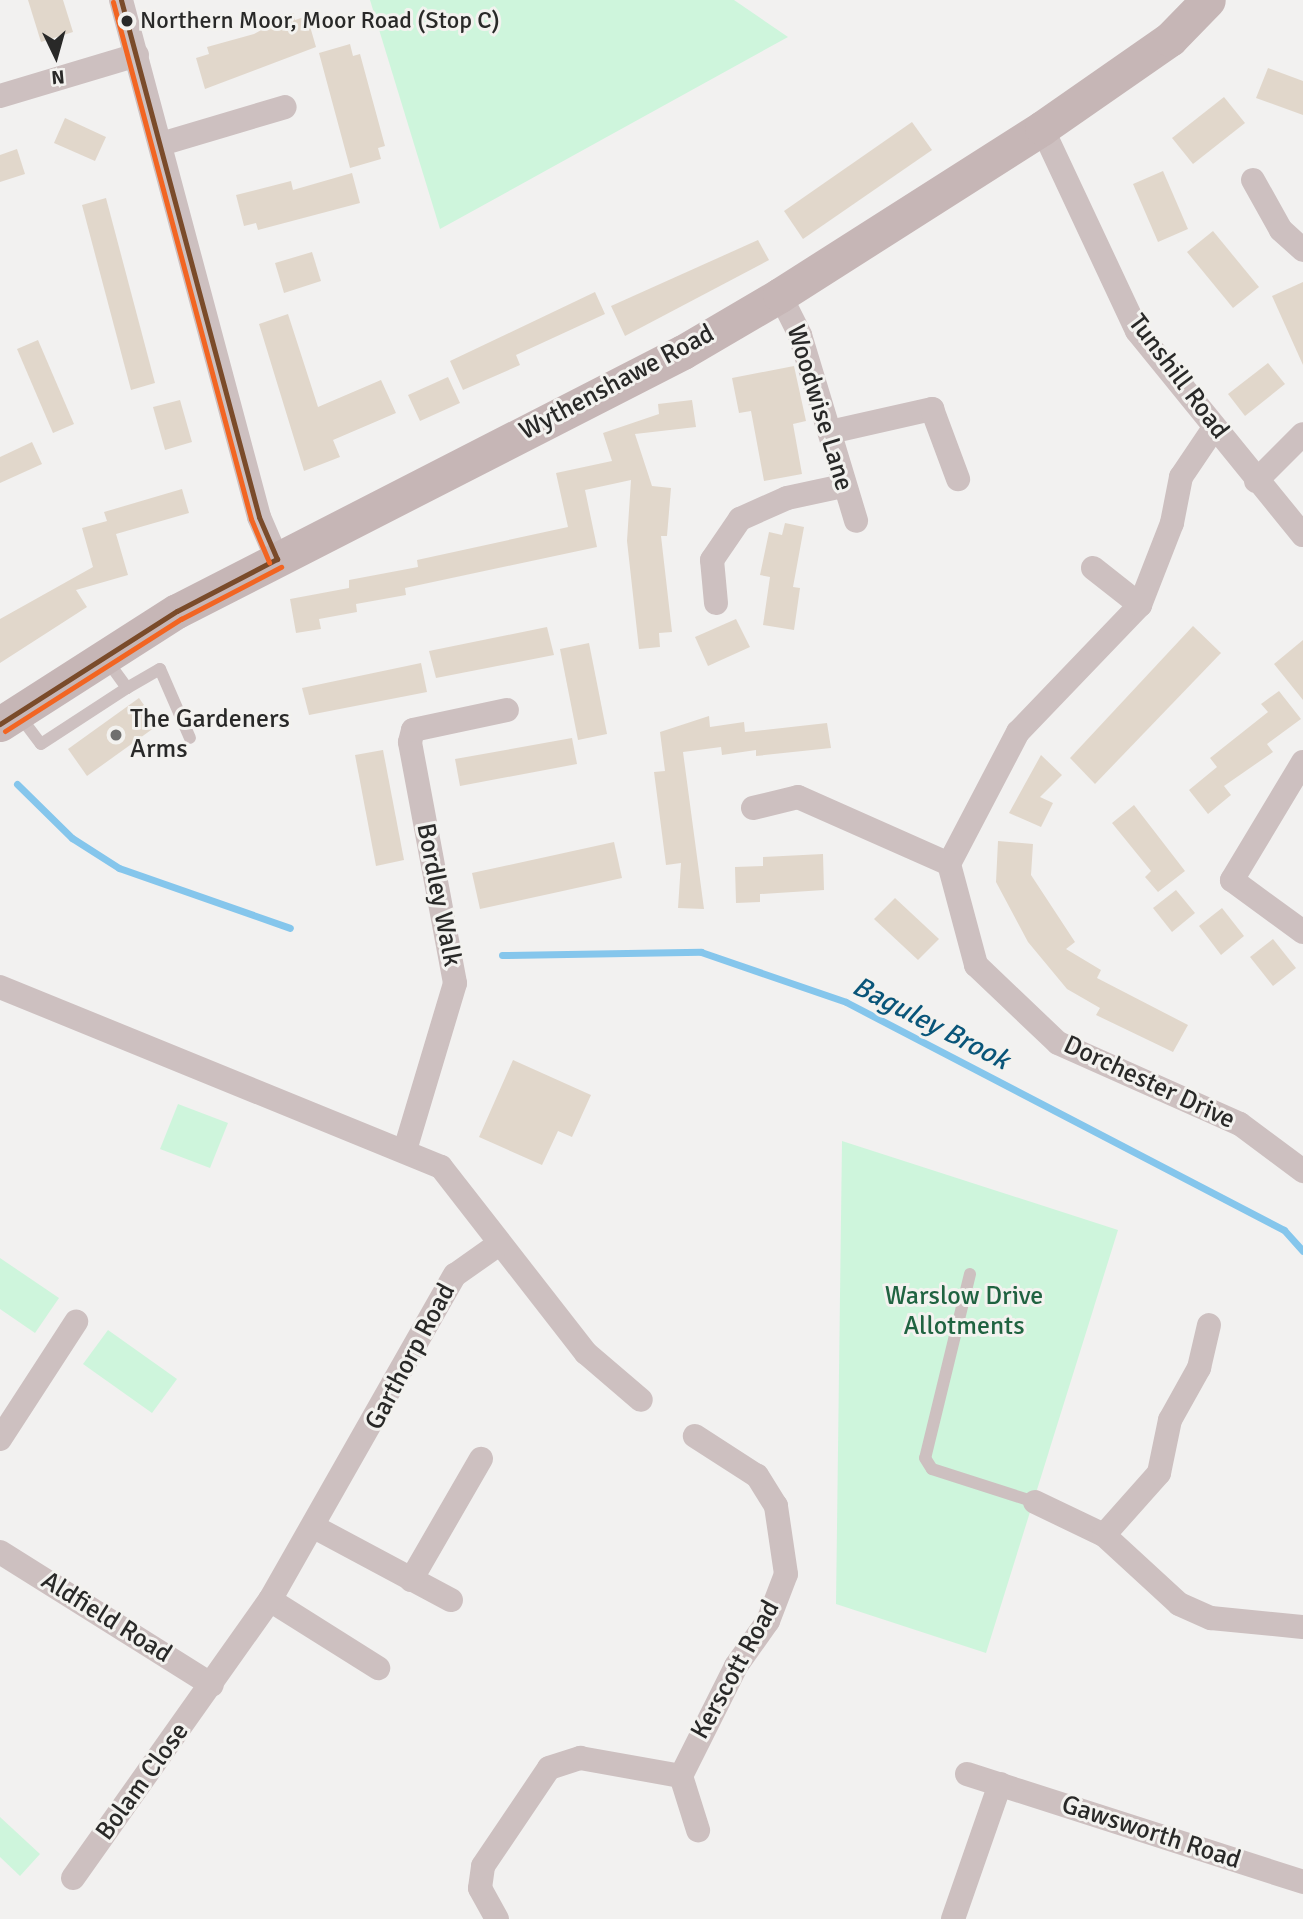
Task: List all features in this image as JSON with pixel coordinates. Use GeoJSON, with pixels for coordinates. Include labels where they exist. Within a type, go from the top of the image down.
{"type":"FeatureCollection","features":[{"type":"Feature","properties":{"kind":"main road","name":"Wythenshawe Road"},"geometry":{"type":"LineString","coordinates":[[9,720],[177,611],[683,352],[780,295],[1042,128],[1170,39],[1208,0]]}},
{"type":"Feature","properties":{"kind":"street"},"geometry":{"type":"LineString","coordinates":[[121,0],[259,516],[277,559]]}},
{"type":"Feature","properties":{"kind":"street"},"geometry":{"type":"LineString","coordinates":[[0,96],[137,55]]}},
{"type":"Feature","properties":{"kind":"street"},"geometry":{"type":"LineString","coordinates":[[161,144],[285,107]]}},
{"type":"Feature","properties":{"kind":"street","name":"Tunshill Road"},"geometry":{"type":"LineString","coordinates":[[1042,128],[1137,331],[1256,481],[1303,535]]}},
{"type":"Feature","properties":{"kind":"street"},"geometry":{"type":"LineString","coordinates":[[1253,180],[1281,230],[1303,250]]}},
{"type":"Feature","properties":{"kind":"street","name":"Woodwise Lane"},"geometry":{"type":"LineString","coordinates":[[780,295],[830,432],[843,486],[856,521]]}},
{"type":"Feature","properties":{"kind":"street"},"geometry":{"type":"LineString","coordinates":[[830,432],[932,409],[958,479]]}},
{"type":"Feature","properties":{"kind":"street"},"geometry":{"type":"LineString","coordinates":[[753,808],[798,797],[949,864],[1018,732],[1140,605],[1172,523],[1181,477],[1214,428]]}},
{"type":"Feature","properties":{"kind":"street"},"geometry":{"type":"LineString","coordinates":[[1256,481],[1303,434]]}},
{"type":"Feature","properties":{"kind":"street"},"geometry":{"type":"LineString","coordinates":[[716,603],[712,560],[740,519],[787,498],[843,486]]}},
{"type":"Feature","properties":{"kind":"street"},"geometry":{"type":"LineString","coordinates":[[1093,568],[1140,605]]}},
{"type":"Feature","properties":{"kind":"street","name":"Bordley Walk"},"geometry":{"type":"LineString","coordinates":[[405,1150],[454,983],[410,742],[413,730],[507,710]]}},
{"type":"Feature","properties":{"kind":"street"},"geometry":{"type":"LineString","coordinates":[[1303,762],[1232,880],[1303,932]]}},
{"type":"Feature","properties":{"kind":"street","name":"Dorchester Drive"},"geometry":{"type":"LineString","coordinates":[[949,864],[976,965],[1058,1043],[1240,1124],[1303,1171]]}},
{"type":"Feature","properties":{"kind":"street"},"geometry":{"type":"LineString","coordinates":[[0,987],[405,1150],[441,1167],[586,1353],[641,1400]]}},
{"type":"Feature","properties":{"kind":"street","name":"Garthorp Road"},"geometry":{"type":"LineString","coordinates":[[212,1685],[316,1528],[455,1275],[499,1244]]}},
{"type":"Feature","properties":{"kind":"street"},"geometry":{"type":"LineString","coordinates":[[0,1439],[76,1322]]}},
{"type":"Feature","properties":{"kind":"street"},"geometry":{"type":"LineString","coordinates":[[1104,1535],[1158,1473],[1170,1420],[1199,1368],[1209,1325]]}},
{"type":"Feature","properties":{"kind":"street","name":"Kerscott Road"},"geometry":{"type":"LineString","coordinates":[[681,1776],[736,1666],[768,1621],[786,1574],[782,1523],[768,1491],[743,1464],[695,1436]]}},
{"type":"Feature","properties":{"kind":"street"},"geometry":{"type":"LineString","coordinates":[[411,1580],[481,1459]]}},
{"type":"Feature","properties":{"kind":"street"},"geometry":{"type":"LineString","coordinates":[[1035,1502],[1104,1535],[1143,1577],[1179,1604],[1211,1618],[1303,1626]]}},
{"type":"Feature","properties":{"kind":"street"},"geometry":{"type":"LineString","coordinates":[[316,1528],[451,1601]]}},
{"type":"Feature","properties":{"kind":"street","name":"Aldfield Road"},"geometry":{"type":"LineString","coordinates":[[0,1552],[212,1685]]}},
{"type":"Feature","properties":{"kind":"street"},"geometry":{"type":"LineString","coordinates":[[270,1600],[378,1668]]}},
{"type":"Feature","properties":{"kind":"street","name":"Bolam Close"},"geometry":{"type":"LineString","coordinates":[[73,1878],[212,1685]]}},
{"type":"Feature","properties":{"kind":"street"},"geometry":{"type":"LineString","coordinates":[[496,1919],[480,1888],[483,1866],[548,1768],[580,1758],[681,1776],[698,1830]]}},
{"type":"Feature","properties":{"kind":"street","name":"Gawsworth Road"},"geometry":{"type":"LineString","coordinates":[[967,1774],[1303,1882]]}},
{"type":"Feature","properties":{"kind":"street"},"geometry":{"type":"LineString","coordinates":[[953,1919],[1000,1784]]}},
{"type":"Feature","properties":{"kind":"lane"},"geometry":{"type":"LineString","coordinates":[[106,658],[127,688]]}},
{"type":"Feature","properties":{"kind":"lane"},"geometry":{"type":"LineString","coordinates":[[9,720],[41,744],[160,669],[190,738]]}},
{"type":"Feature","properties":{"kind":"lane"},"geometry":{"type":"LineString","coordinates":[[970,1274],[925,1458],[939,1472],[1035,1502]]}},
{"type":"Feature","properties":{"kind":"green space"},"geometry":{"type":"Polygon","coordinates":[[[370,0],[734,0],[788,37],[440,229],[370,0]]]}},
{"type":"Feature","properties":{"kind":"green space"},"geometry":{"type":"Polygon","coordinates":[[[178,1104],[228,1123],[210,1168],[160,1149],[178,1104]]]}},
{"type":"Feature","properties":{"kind":"green space","name":"Warslow Drive Allotments"},"geometry":{"type":"Polygon","coordinates":[[[842,1141],[1118,1230],[986,1653],[836,1604],[842,1141]]]}},
{"type":"Feature","properties":{"kind":"green space"},"geometry":{"type":"Polygon","coordinates":[[[0,1258],[59,1298],[35,1333],[0,1309],[0,1258]]]}},
{"type":"Feature","properties":{"kind":"green space"},"geometry":{"type":"Polygon","coordinates":[[[108,1330],[177,1379],[152,1413],[83,1364],[108,1330]]]}},
{"type":"Feature","properties":{"kind":"green space"},"geometry":{"type":"Polygon","coordinates":[[[0,1817],[40,1854],[20,1876],[0,1857],[0,1817]]]}},
{"type":"Feature","properties":{"kind":"building"},"geometry":{"type":"Polygon","coordinates":[[[28,0],[63,0],[73,32],[41,42],[28,0]]]}},
{"type":"Feature","properties":{"kind":"building"},"geometry":{"type":"Polygon","coordinates":[[[294,13],[295,20],[307,16],[316,47],[205,89],[196,58],[209,54],[207,47],[254,34],[265,28],[264,22],[294,13]]]}},
{"type":"Feature","properties":{"kind":"building"},"geometry":{"type":"Polygon","coordinates":[[[350,44],[353,56],[360,54],[385,146],[378,148],[381,159],[350,168],[319,53],[350,44]]]}},
{"type":"Feature","properties":{"kind":"building"},"geometry":{"type":"Polygon","coordinates":[[[1268,68],[1303,81],[1303,115],[1256,98],[1268,68]]]}},
{"type":"Feature","properties":{"kind":"building"},"geometry":{"type":"Polygon","coordinates":[[[1224,97],[1245,123],[1193,164],[1172,138],[1224,97]]]}},
{"type":"Feature","properties":{"kind":"building"},"geometry":{"type":"Polygon","coordinates":[[[65,118],[106,137],[95,161],[54,143],[65,118]]]}},
{"type":"Feature","properties":{"kind":"building"},"geometry":{"type":"Polygon","coordinates":[[[912,122],[932,150],[803,239],[784,211],[912,122]]]}},
{"type":"Feature","properties":{"kind":"building"},"geometry":{"type":"Polygon","coordinates":[[[17,149],[25,174],[0,182],[0,155],[17,149]]]}},
{"type":"Feature","properties":{"kind":"building"},"geometry":{"type":"Polygon","coordinates":[[[1163,171],[1188,229],[1158,242],[1133,184],[1163,171]]]}},
{"type":"Feature","properties":{"kind":"building"},"geometry":{"type":"Polygon","coordinates":[[[352,173],[360,203],[258,230],[256,223],[244,226],[236,195],[291,181],[293,190],[352,173]]]}},
{"type":"Feature","properties":{"kind":"building"},"geometry":{"type":"Polygon","coordinates":[[[106,198],[155,383],[131,390],[82,205],[106,198]]]}},
{"type":"Feature","properties":{"kind":"building"},"geometry":{"type":"Polygon","coordinates":[[[1213,231],[1259,287],[1233,308],[1187,252],[1213,231]]]}},
{"type":"Feature","properties":{"kind":"building"},"geometry":{"type":"Polygon","coordinates":[[[758,240],[769,260],[625,336],[611,306],[758,240]]]}},
{"type":"Feature","properties":{"kind":"building"},"geometry":{"type":"Polygon","coordinates":[[[312,252],[321,281],[284,293],[275,263],[312,252]]]}},
{"type":"Feature","properties":{"kind":"building"},"geometry":{"type":"Polygon","coordinates":[[[1303,282],[1303,365],[1272,296],[1303,282]]]}},
{"type":"Feature","properties":{"kind":"building"},"geometry":{"type":"Polygon","coordinates":[[[595,292],[605,314],[516,355],[520,365],[463,390],[450,361],[595,292]]]}},
{"type":"Feature","properties":{"kind":"building"},"geometry":{"type":"Polygon","coordinates":[[[288,314],[318,407],[381,380],[396,413],[333,440],[340,457],[304,471],[259,324],[288,314]]]}},
{"type":"Feature","properties":{"kind":"building"},"geometry":{"type":"Polygon","coordinates":[[[38,340],[74,424],[53,433],[17,349],[38,340]]]}},
{"type":"Feature","properties":{"kind":"building"},"geometry":{"type":"Polygon","coordinates":[[[1268,363],[1285,384],[1245,416],[1228,394],[1268,363]]]}},
{"type":"Feature","properties":{"kind":"building"},"geometry":{"type":"Polygon","coordinates":[[[794,366],[806,421],[793,424],[802,474],[764,481],[751,411],[739,413],[732,378],[794,366]]]}},
{"type":"Feature","properties":{"kind":"building"},"geometry":{"type":"Polygon","coordinates":[[[448,377],[460,403],[420,421],[408,395],[448,377]]]}},
{"type":"Feature","properties":{"kind":"building"},"geometry":{"type":"Polygon","coordinates":[[[180,400],[192,442],[165,450],[153,407],[180,400]]]}},
{"type":"Feature","properties":{"kind":"building"},"geometry":{"type":"Polygon","coordinates":[[[692,400],[696,427],[635,434],[652,486],[671,488],[667,536],[661,536],[672,632],[659,633],[660,647],[639,649],[627,541],[631,480],[585,490],[597,547],[405,588],[406,595],[356,604],[357,612],[319,619],[321,629],[296,633],[290,599],[349,588],[349,580],[418,567],[417,560],[568,527],[556,473],[612,461],[603,433],[659,414],[658,404],[692,400]]]}},
{"type":"Feature","properties":{"kind":"building"},"geometry":{"type":"Polygon","coordinates":[[[32,442],[42,464],[0,483],[0,457],[32,442]]]}},
{"type":"Feature","properties":{"kind":"building"},"geometry":{"type":"Polygon","coordinates":[[[182,489],[189,513],[116,534],[128,575],[76,590],[87,607],[0,663],[0,619],[93,567],[82,528],[107,521],[104,512],[182,489]]]}},
{"type":"Feature","properties":{"kind":"building"},"geometry":{"type":"Polygon","coordinates":[[[785,523],[804,527],[793,587],[800,588],[794,630],[763,625],[770,577],[760,575],[769,532],[782,535],[785,523]]]}},
{"type":"Feature","properties":{"kind":"building"},"geometry":{"type":"Polygon","coordinates":[[[736,619],[750,647],[708,666],[695,637],[736,619]]]}},
{"type":"Feature","properties":{"kind":"building"},"geometry":{"type":"Polygon","coordinates":[[[1193,626],[1221,653],[1095,784],[1070,758],[1193,626]]]}},
{"type":"Feature","properties":{"kind":"building"},"geometry":{"type":"Polygon","coordinates":[[[547,627],[554,655],[436,678],[429,651],[547,627]]]}},
{"type":"Feature","properties":{"kind":"building"},"geometry":{"type":"Polygon","coordinates":[[[1303,640],[1303,700],[1274,664],[1303,640]]]}},
{"type":"Feature","properties":{"kind":"building"},"geometry":{"type":"Polygon","coordinates":[[[589,643],[607,734],[578,740],[560,649],[589,643]]]}},
{"type":"Feature","properties":{"kind":"building"},"geometry":{"type":"Polygon","coordinates":[[[421,663],[427,692],[309,715],[302,688],[421,663]]]}},
{"type":"Feature","properties":{"kind":"building"},"geometry":{"type":"Polygon","coordinates":[[[1279,691],[1301,719],[1267,744],[1273,752],[1224,786],[1231,795],[1208,814],[1189,790],[1217,767],[1210,758],[1268,712],[1261,704],[1279,691]]]}},
{"type":"Feature","properties":{"kind":"building"},"geometry":{"type":"Polygon","coordinates":[[[139,698],[158,725],[87,776],[68,749],[139,698]]]}},
{"type":"Feature","properties":{"kind":"building"},"geometry":{"type":"Polygon","coordinates":[[[709,716],[710,727],[744,722],[745,732],[827,723],[831,748],[756,756],[756,750],[722,755],[721,747],[683,752],[704,909],[678,908],[681,863],[666,865],[654,772],[665,771],[660,732],[709,716]]]}},
{"type":"Feature","properties":{"kind":"building"},"geometry":{"type":"Polygon","coordinates":[[[572,738],[577,764],[460,786],[455,759],[572,738]]]}},
{"type":"Feature","properties":{"kind":"building"},"geometry":{"type":"Polygon","coordinates":[[[383,750],[404,860],[376,866],[355,755],[383,750]]]}},
{"type":"Feature","properties":{"kind":"building"},"geometry":{"type":"Polygon","coordinates":[[[1041,755],[1062,775],[1040,797],[1053,803],[1041,827],[1009,813],[1041,755]]]}},
{"type":"Feature","properties":{"kind":"building"},"geometry":{"type":"Polygon","coordinates":[[[1134,805],[1185,871],[1158,892],[1145,877],[1151,871],[1112,823],[1134,805]]]}},
{"type":"Feature","properties":{"kind":"building"},"geometry":{"type":"Polygon","coordinates":[[[998,841],[1033,844],[1031,875],[1075,942],[1066,949],[1101,970],[1097,978],[1188,1025],[1173,1052],[1096,1015],[1100,1008],[1067,989],[1028,942],[996,882],[998,841]]]}},
{"type":"Feature","properties":{"kind":"building"},"geometry":{"type":"Polygon","coordinates":[[[614,842],[622,878],[480,909],[472,873],[614,842]]]}},
{"type":"Feature","properties":{"kind":"building"},"geometry":{"type":"Polygon","coordinates":[[[823,854],[824,890],[760,894],[760,902],[736,903],[735,867],[763,866],[763,857],[823,854]]]}},
{"type":"Feature","properties":{"kind":"building"},"geometry":{"type":"Polygon","coordinates":[[[1176,890],[1195,913],[1172,932],[1153,908],[1176,890]]]}},
{"type":"Feature","properties":{"kind":"building"},"geometry":{"type":"Polygon","coordinates":[[[895,898],[939,939],[918,960],[874,919],[895,898]]]}},
{"type":"Feature","properties":{"kind":"building"},"geometry":{"type":"Polygon","coordinates":[[[1222,908],[1244,936],[1221,955],[1199,926],[1222,908]]]}},
{"type":"Feature","properties":{"kind":"building"},"geometry":{"type":"Polygon","coordinates":[[[1273,939],[1296,968],[1273,986],[1250,957],[1273,939]]]}},
{"type":"Feature","properties":{"kind":"building"},"geometry":{"type":"Polygon","coordinates":[[[513,1060],[591,1095],[572,1137],[558,1131],[542,1165],[479,1137],[513,1060]]]}},
{"type":"Feature","properties":{"kind":"waterway","name":"Baguley Brook"},"geometry":{"type":"LineString","coordinates":[[17,784],[72,838],[119,868],[290,928]]}},
{"type":"Feature","properties":{"kind":"waterway","name":"Baguley Brook"},"geometry":{"type":"LineString","coordinates":[[502,955],[701,952],[846,1002],[1284,1230],[1303,1251]]}},
{"type":"Feature","properties":{"kind":"transit line"},"geometry":{"type":"LineString","coordinates":[[121,0],[259,517],[277,559]]}},
{"type":"Feature","properties":{"kind":"transit line"},"geometry":{"type":"LineString","coordinates":[[113,2],[251,519],[269,562]]}},
{"type":"Feature","properties":{"kind":"transit line"},"geometry":{"type":"LineString","coordinates":[[0,724],[177,611],[277,559]]}},
{"type":"Feature","properties":{"kind":"transit line"},"geometry":{"type":"LineString","coordinates":[[5,731],[181,619],[281,567]]}},
{"type":"Feature","properties":{"kind":"place","name":"Northern Moor, Moor Road (Stop C)"},"geometry":{"type":"Point","coordinates":[127,21]}},
{"type":"Feature","properties":{"kind":"place","name":"The Gardeners Arms"},"geometry":{"type":"Point","coordinates":[116,735]}}]}
